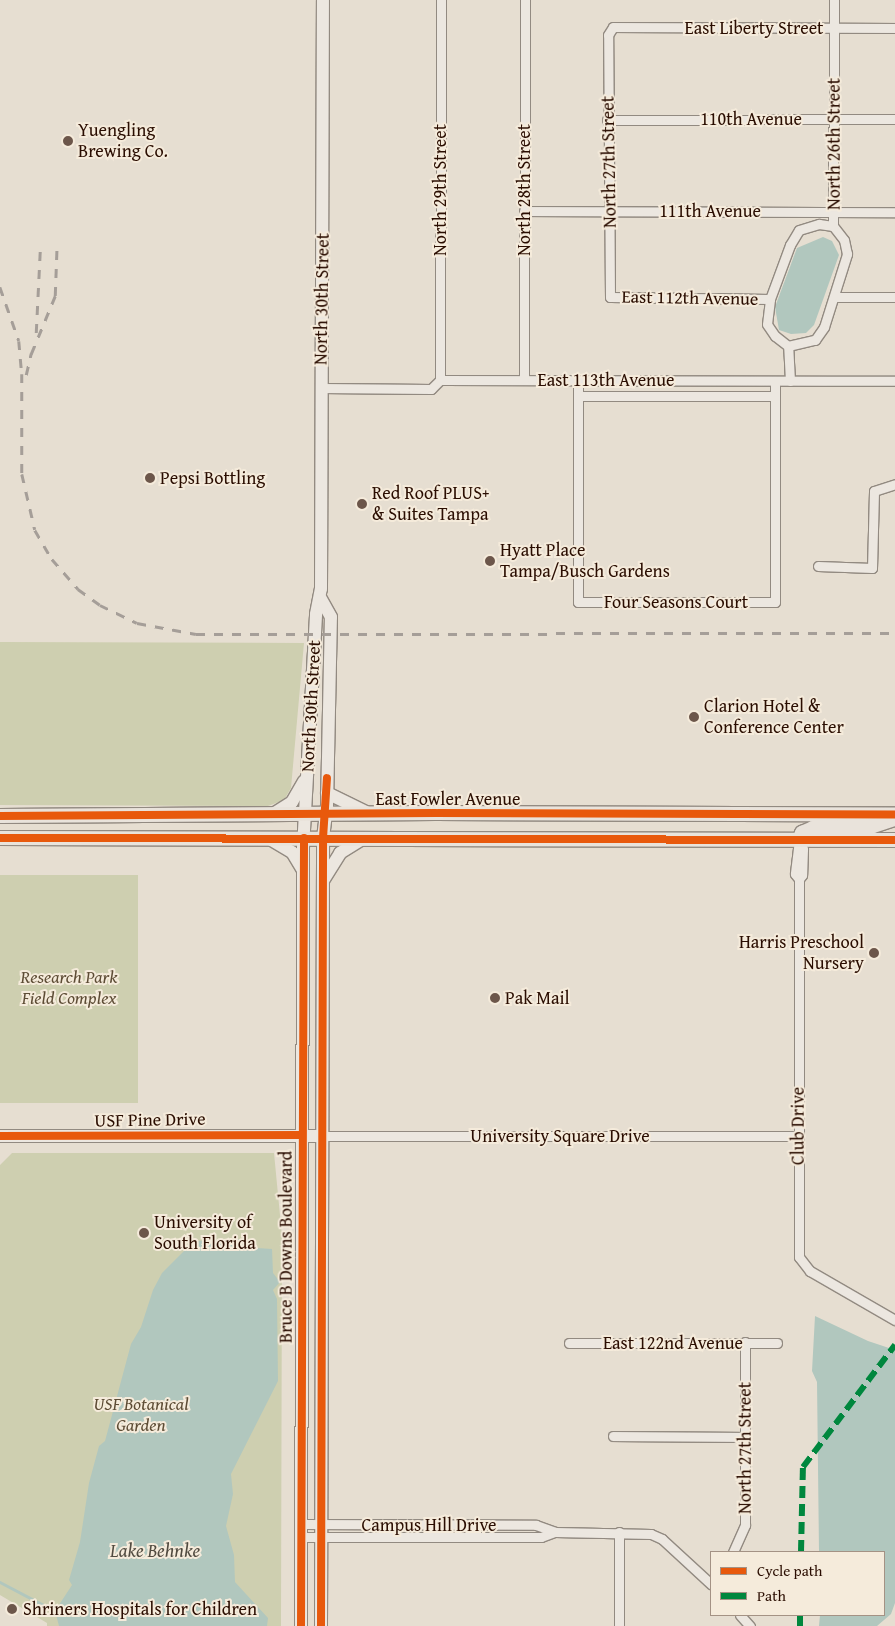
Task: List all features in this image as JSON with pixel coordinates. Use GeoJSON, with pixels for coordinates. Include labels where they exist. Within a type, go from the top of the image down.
{"type":"FeatureCollection","features":[{"type":"Feature","properties":{"kind":"main road","name":"North 30th Street"},"geometry":{"type":"LineString","coordinates":[[305,814],[316,614],[321,599],[323,0]]}},
{"type":"Feature","properties":{"kind":"main road","name":"North 30th Street"},"geometry":{"type":"LineString","coordinates":[[321,599],[331,616],[327,793],[323,838]]}},
{"type":"Feature","properties":{"kind":"main road"},"geometry":{"type":"LineString","coordinates":[[273,814],[296,797],[306,776]]}},
{"type":"Feature","properties":{"kind":"main road"},"geometry":{"type":"LineString","coordinates":[[327,793],[368,814]]}},
{"type":"Feature","properties":{"kind":"main road","name":"Bruce B Downs Boulevard"},"geometry":{"type":"LineString","coordinates":[[301,1626],[301,1135],[305,814]]}},
{"type":"Feature","properties":{"kind":"main road","name":"East Fowler Avenue"},"geometry":{"type":"LineString","coordinates":[[0,816],[895,814]]}},
{"type":"Feature","properties":{"kind":"main road"},"geometry":{"type":"LineString","coordinates":[[799,840],[802,832],[813,828],[873,826],[895,819]]}},
{"type":"Feature","properties":{"kind":"main road"},"geometry":{"type":"LineString","coordinates":[[0,838],[895,840]]}},
{"type":"Feature","properties":{"kind":"main road"},"geometry":{"type":"LineString","coordinates":[[266,838],[292,852],[304,872]]}},
{"type":"Feature","properties":{"kind":"main road","name":"Bruce B Downs Boulevard"},"geometry":{"type":"LineString","coordinates":[[321,1626],[323,838]]}},
{"type":"Feature","properties":{"kind":"main road"},"geometry":{"type":"LineString","coordinates":[[323,881],[340,853],[364,838]]}},
{"type":"Feature","properties":{"kind":"main road","name":"USF Pine Drive"},"geometry":{"type":"LineString","coordinates":[[0,1136],[322,1136]]}},
{"type":"Feature","properties":{"kind":"street","name":"North 29th Street"},"geometry":{"type":"LineString","coordinates":[[440,380],[441,0]]}},
{"type":"Feature","properties":{"kind":"street","name":"North 28th Street"},"geometry":{"type":"LineString","coordinates":[[524,380],[525,0]]}},
{"type":"Feature","properties":{"kind":"street","name":"North 26th Street"},"geometry":{"type":"LineString","coordinates":[[788,346],[815,340],[835,297],[847,254],[844,240],[833,226],[835,119],[834,0]]}},
{"type":"Feature","properties":{"kind":"street","name":"East Liberty Street"},"geometry":{"type":"LineString","coordinates":[[613,27],[895,28]]}},
{"type":"Feature","properties":{"kind":"street","name":"North 27th Street"},"geometry":{"type":"LineString","coordinates":[[610,297],[607,120],[608,35],[613,27]]}},
{"type":"Feature","properties":{"kind":"street","name":"110th Avenue"},"geometry":{"type":"LineString","coordinates":[[607,120],[895,119]]}},
{"type":"Feature","properties":{"kind":"street","name":"111th Avenue"},"geometry":{"type":"LineString","coordinates":[[524,211],[895,212]]}},
{"type":"Feature","properties":{"kind":"street"},"geometry":{"type":"LineString","coordinates":[[790,381],[788,346],[775,336],[767,324],[770,299],[790,245],[800,230],[819,224],[833,226]]}},
{"type":"Feature","properties":{"kind":"street","name":"East 112th Avenue"},"geometry":{"type":"LineString","coordinates":[[610,297],[770,299]]}},
{"type":"Feature","properties":{"kind":"street"},"geometry":{"type":"LineString","coordinates":[[835,297],[895,297]]}},
{"type":"Feature","properties":{"kind":"street","name":"East 113th Avenue"},"geometry":{"type":"LineString","coordinates":[[321,388],[431,389],[440,380],[895,381]]}},
{"type":"Feature","properties":{"kind":"street","name":"Four Seasons Court"},"geometry":{"type":"LineString","coordinates":[[578,380],[578,602],[775,602],[775,381]]}},
{"type":"Feature","properties":{"kind":"street"},"geometry":{"type":"LineString","coordinates":[[578,396],[775,396]]}},
{"type":"Feature","properties":{"kind":"street"},"geometry":{"type":"LineString","coordinates":[[818,566],[872,568],[874,491],[895,484]]}},
{"type":"Feature","properties":{"kind":"street","name":"Club Drive"},"geometry":{"type":"LineString","coordinates":[[799,840],[803,849],[802,875],[799,879],[798,1252],[802,1262],[895,1320]]}},
{"type":"Feature","properties":{"kind":"street","name":"University Square Drive"},"geometry":{"type":"LineString","coordinates":[[322,1136],[798,1136]]}},
{"type":"Feature","properties":{"kind":"street","name":"North 27th Street"},"geometry":{"type":"LineString","coordinates":[[733,1551],[745,1525],[744,1342]]}},
{"type":"Feature","properties":{"kind":"street","name":"East 122nd Avenue"},"geometry":{"type":"LineString","coordinates":[[569,1343],[777,1343]]}},
{"type":"Feature","properties":{"kind":"street"},"geometry":{"type":"LineString","coordinates":[[613,1436],[744,1437]]}},
{"type":"Feature","properties":{"kind":"street","name":"Campus Hill Drive"},"geometry":{"type":"LineString","coordinates":[[301,1530],[541,1537],[555,1532],[651,1534],[662,1539],[710,1580]]}},
{"type":"Feature","properties":{"kind":"street"},"geometry":{"type":"LineString","coordinates":[[618,1532],[618,1626]]}},
{"type":"Feature","properties":{"kind":"street"},"geometry":{"type":"LineString","coordinates":[[741,1616],[750,1626]]}},
{"type":"Feature","properties":{"kind":"green space"},"geometry":{"type":"Polygon","coordinates":[[[0,642],[304,643],[291,788],[284,800],[268,806],[0,805],[0,642]]]}},
{"type":"Feature","properties":{"kind":"green space","name":"Research Park Field Complex"},"geometry":{"type":"Polygon","coordinates":[[[0,875],[138,875],[138,1103],[0,1103],[0,875]]]}},
{"type":"Feature","properties":{"kind":"green space","name":"USF Botanical Garden"},"geometry":{"type":"Polygon","coordinates":[[[12,1153],[274,1153],[282,1236],[281,1626],[47,1626],[47,1623],[0,1595],[0,1165],[12,1153]]]}},
{"type":"Feature","properties":{"kind":"water"},"geometry":{"type":"Polygon","coordinates":[[[823,237],[832,241],[839,255],[814,325],[806,333],[791,334],[779,330],[775,307],[797,248],[823,237]]]}},
{"type":"Feature","properties":{"kind":"water","name":"Lake Behnke"},"geometry":{"type":"Polygon","coordinates":[[[247,1239],[257,1248],[272,1249],[273,1273],[280,1282],[273,1290],[277,1299],[278,1381],[231,1474],[233,1494],[226,1526],[234,1555],[235,1582],[268,1618],[267,1626],[59,1626],[55,1611],[72,1585],[69,1580],[80,1542],[89,1483],[99,1446],[105,1441],[131,1344],[141,1327],[153,1290],[162,1273],[194,1241],[247,1239]]]}},
{"type":"Feature","properties":{"kind":"water"},"geometry":{"type":"Polygon","coordinates":[[[815,1316],[868,1341],[895,1350],[895,1603],[891,1614],[877,1626],[819,1626],[820,1616],[885,1616],[885,1551],[819,1551],[817,1382],[812,1371],[815,1316]]]}},
{"type":"Feature","properties":{"kind":"waterway"},"geometry":{"type":"LineString","coordinates":[[0,1582],[55,1611]]}},
{"type":"Feature","properties":{"kind":"railway"},"geometry":{"type":"LineString","coordinates":[[26,375],[31,354],[55,296],[57,242]]}},
{"type":"Feature","properties":{"kind":"railway"},"geometry":{"type":"LineString","coordinates":[[36,333],[40,251]]}},
{"type":"Feature","properties":{"kind":"railway"},"geometry":{"type":"LineString","coordinates":[[0,287],[19,341],[22,374],[22,474],[35,530],[52,559],[78,589],[100,605],[137,623],[196,634],[895,633]]}},
{"type":"Feature","properties":{"kind":"marked path"},"geometry":{"type":"LineString","coordinates":[[801,1551],[803,1467],[895,1345]]}},
{"type":"Feature","properties":{"kind":"marked path"},"geometry":{"type":"LineString","coordinates":[[800,1616],[800,1626]]}},
{"type":"Feature","properties":{"kind":"cycle path"},"geometry":{"type":"LineString","coordinates":[[321,1626],[323,838],[327,778]]}},
{"type":"Feature","properties":{"kind":"cycle path"},"geometry":{"type":"LineString","coordinates":[[0,816],[435,813],[895,815]]}},
{"type":"Feature","properties":{"kind":"cycle path"},"geometry":{"type":"LineString","coordinates":[[0,838],[895,840]]}},
{"type":"Feature","properties":{"kind":"cycle path"},"geometry":{"type":"LineString","coordinates":[[301,1626],[304,838]]}},
{"type":"Feature","properties":{"kind":"cycle path"},"geometry":{"type":"LineString","coordinates":[[0,1136],[301,1135]]}},
{"type":"Feature","properties":{"kind":"place","name":"Yuengling Brewing Co."},"geometry":{"type":"Point","coordinates":[68,141]}},
{"type":"Feature","properties":{"kind":"place","name":"Pepsi Bottling"},"geometry":{"type":"Point","coordinates":[150,478]}},
{"type":"Feature","properties":{"kind":"place","name":"Red Roof PLUS+ & Suites Tampa"},"geometry":{"type":"Point","coordinates":[362,504]}},
{"type":"Feature","properties":{"kind":"place","name":"Hyatt Place Tampa/Busch Gardens"},"geometry":{"type":"Point","coordinates":[490,561]}},
{"type":"Feature","properties":{"kind":"place","name":"Clarion Hotel & Conference Center"},"geometry":{"type":"Point","coordinates":[694,717]}},
{"type":"Feature","properties":{"kind":"place","name":"Harris Preschool Nursery"},"geometry":{"type":"Point","coordinates":[874,953]}},
{"type":"Feature","properties":{"kind":"place","name":"Pak Mail"},"geometry":{"type":"Point","coordinates":[495,998]}},
{"type":"Feature","properties":{"kind":"place","name":"University of South Florida"},"geometry":{"type":"Point","coordinates":[144,1233]}},
{"type":"Feature","properties":{"kind":"place","name":"Shriners Hospitals for Children"},"geometry":{"type":"Point","coordinates":[12,1609]}}]}
